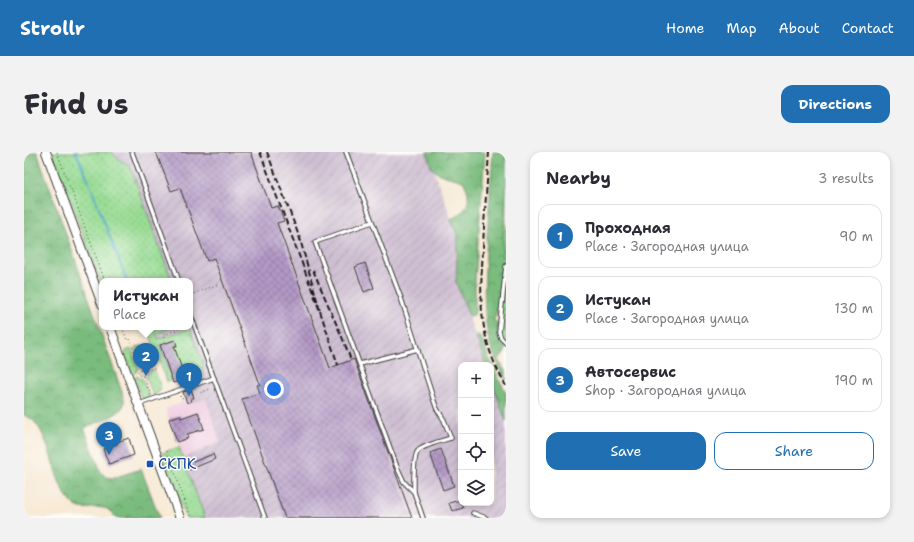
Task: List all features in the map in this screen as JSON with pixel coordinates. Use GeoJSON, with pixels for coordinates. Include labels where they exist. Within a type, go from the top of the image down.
{"type":"FeatureCollection","features":[{"type":"Feature","properties":{"kind":"street"},"geometry":{"type":"LineString","coordinates":[[46,152],[99,296]]}},
{"type":"Feature","properties":{"kind":"street"},"geometry":{"type":"LineString","coordinates":[[111,330],[180,518]]}},
{"type":"Feature","properties":{"kind":"lane"},"geometry":{"type":"LineString","coordinates":[[132,152],[178,278]]}},
{"type":"Feature","properties":{"kind":"lane"},"geometry":{"type":"LineString","coordinates":[[346,152],[402,301],[434,401],[451,438],[423,447],[418,450],[415,456],[414,492],[423,518]]}},
{"type":"Feature","properties":{"kind":"lane"},"geometry":{"type":"LineString","coordinates":[[372,222],[315,242],[400,476],[414,492]]}},
{"type":"Feature","properties":{"kind":"lane"},"geometry":{"type":"LineString","coordinates":[[506,266],[499,332],[500,338],[506,343]]}},
{"type":"Feature","properties":{"kind":"lane"},"geometry":{"type":"LineString","coordinates":[[193,320],[265,518]]}},
{"type":"Feature","properties":{"kind":"lane"},"geometry":{"type":"LineString","coordinates":[[360,364],[418,348]]}},
{"type":"Feature","properties":{"kind":"lane"},"geometry":{"type":"LineString","coordinates":[[139,404],[214,378]]}},
{"type":"Feature","properties":{"kind":"lane"},"geometry":{"type":"LineString","coordinates":[[473,513],[486,518]]}},
{"type":"Feature","properties":{"kind":"path"},"geometry":{"type":"LineString","coordinates":[[57,152],[104,278]]}},
{"type":"Feature","properties":{"kind":"path"},"geometry":{"type":"LineString","coordinates":[[193,294],[220,284]]}},
{"type":"Feature","properties":{"kind":"path"},"geometry":{"type":"LineString","coordinates":[[123,330],[127,340]]}},
{"type":"Feature","properties":{"kind":"path"},"geometry":{"type":"LineString","coordinates":[[165,342],[163,335],[176,330]]}},
{"type":"Feature","properties":{"kind":"path"},"geometry":{"type":"LineString","coordinates":[[130,339],[141,370],[138,372],[140,376],[143,375]]}},
{"type":"Feature","properties":{"kind":"path"},"geometry":{"type":"LineString","coordinates":[[141,370],[145,369],[146,371],[157,367]]}},
{"type":"Feature","properties":{"kind":"path"},"geometry":{"type":"LineString","coordinates":[[143,375],[146,374],[146,371]]}},
{"type":"Feature","properties":{"kind":"path"},"geometry":{"type":"LineString","coordinates":[[143,375],[152,400]]}},
{"type":"Feature","properties":{"kind":"path"},"geometry":{"type":"LineString","coordinates":[[193,395],[213,388]]}},
{"type":"Feature","properties":{"kind":"path"},"geometry":{"type":"LineString","coordinates":[[178,390],[181,399],[185,398]]}},
{"type":"Feature","properties":{"kind":"path"},"geometry":{"type":"LineString","coordinates":[[167,451],[191,518]]}},
{"type":"Feature","properties":{"kind":"shaded area"},"geometry":{"type":"Polygon","coordinates":[[[91,152],[427,152],[458,237],[456,282],[485,362],[458,362],[458,506],[494,506],[494,387],[506,421],[506,518],[205,518],[183,458],[220,442],[206,399],[193,403],[192,401],[187,403],[179,381],[160,345],[154,330],[193,330],[193,278],[136,278],[91,152]]]}},
{"type":"Feature","properties":{"kind":"shaded area"},"geometry":{"type":"Polygon","coordinates":[[[206,399],[221,443],[183,458],[165,409],[186,401],[187,403],[192,401],[194,403],[206,399]]]}},
{"type":"Feature","properties":{"kind":"green space"},"geometry":{"type":"Polygon","coordinates":[[[24,152],[37,152],[124,398],[122,408],[113,416],[84,428],[101,472],[106,477],[113,478],[141,469],[160,518],[116,518],[107,509],[80,508],[72,503],[60,484],[45,440],[40,430],[31,418],[24,415],[24,152]]]}},
{"type":"Feature","properties":{"kind":"green space"},"geometry":{"type":"Polygon","coordinates":[[[52,152],[111,152],[117,158],[130,166],[171,278],[99,278],[52,152]]]}},
{"type":"Feature","properties":{"kind":"green space"},"geometry":{"type":"Polygon","coordinates":[[[427,152],[485,152],[475,281],[474,315],[469,316],[456,282],[458,237],[451,219],[461,214],[467,206],[467,191],[463,181],[442,175],[435,171],[431,166],[427,152]]]}},
{"type":"Feature","properties":{"kind":"green space"},"geometry":{"type":"Polygon","coordinates":[[[493,152],[506,152],[506,185],[499,309],[494,320],[498,325],[498,337],[506,345],[506,350],[499,359],[504,370],[506,371],[506,380],[493,354],[485,318],[485,263],[493,152]]]}},
{"type":"Feature","properties":{"kind":"green space"},"geometry":{"type":"Polygon","coordinates":[[[506,185],[506,345],[498,337],[506,185]]]}},
{"type":"Feature","properties":{"kind":"green space"},"geometry":{"type":"Polygon","coordinates":[[[148,330],[167,330],[156,334],[158,339],[184,330],[191,330],[204,366],[197,373],[188,377],[186,371],[183,372],[174,347],[177,345],[160,345],[172,380],[167,382],[148,330]]]}},
{"type":"Feature","properties":{"kind":"green space"},"geometry":{"type":"Polygon","coordinates":[[[478,335],[481,337],[491,362],[485,362],[476,336],[478,335]]]}},
{"type":"Feature","properties":{"kind":"green space"},"geometry":{"type":"Polygon","coordinates":[[[142,346],[146,348],[152,367],[147,369],[146,366],[142,367],[135,348],[142,346]]]}},
{"type":"Feature","properties":{"kind":"green space"},"geometry":{"type":"Polygon","coordinates":[[[131,349],[139,369],[136,370],[137,372],[132,374],[125,355],[126,351],[131,349]]]}},
{"type":"Feature","properties":{"kind":"green space"},"geometry":{"type":"Polygon","coordinates":[[[494,368],[506,393],[506,421],[494,387],[494,368]]]}},
{"type":"Feature","properties":{"kind":"green space"},"geometry":{"type":"Polygon","coordinates":[[[154,370],[159,381],[160,390],[153,395],[146,377],[149,375],[148,372],[154,370]]]}},
{"type":"Feature","properties":{"kind":"green space"},"geometry":{"type":"Polygon","coordinates":[[[138,376],[139,379],[142,378],[149,397],[144,399],[141,397],[134,377],[138,376]]]}},
{"type":"Feature","properties":{"kind":"green space"},"geometry":{"type":"Polygon","coordinates":[[[179,447],[205,518],[186,518],[162,453],[179,447]]]}},
{"type":"Feature","properties":{"kind":"building"},"geometry":{"type":"Polygon","coordinates":[[[156,152],[251,152],[271,208],[278,206],[284,221],[277,223],[330,368],[354,359],[412,518],[285,518],[242,399],[260,393],[257,385],[260,384],[214,258],[207,261],[180,188],[171,191],[156,152]]]}},
{"type":"Feature","properties":{"kind":"building"},"geometry":{"type":"Polygon","coordinates":[[[365,263],[374,288],[364,292],[355,267],[365,263]]]}},
{"type":"Feature","properties":{"kind":"building"},"geometry":{"type":"Polygon","coordinates":[[[175,340],[177,346],[174,346],[183,372],[186,371],[188,377],[186,378],[187,384],[181,386],[179,381],[173,383],[160,345],[175,340]]]}},
{"type":"Feature","properties":{"kind":"building"},"geometry":{"type":"Polygon","coordinates":[[[191,389],[194,398],[191,398],[192,401],[187,403],[183,392],[191,389]]]}},
{"type":"Feature","properties":{"kind":"building"},"geometry":{"type":"Polygon","coordinates":[[[198,412],[204,429],[187,434],[188,438],[177,442],[169,419],[180,415],[181,418],[198,412]]]}},
{"type":"Feature","properties":{"kind":"building"},"geometry":{"type":"Polygon","coordinates":[[[129,438],[134,455],[109,464],[103,449],[129,438]]]}},
{"type":"Feature","properties":{"kind":"building"},"geometry":{"type":"Polygon","coordinates":[[[441,449],[454,486],[443,490],[430,453],[441,449]]]}},
{"type":"Feature","properties":{"kind":"building"},"geometry":{"type":"Polygon","coordinates":[[[213,454],[215,459],[189,470],[186,462],[191,460],[193,462],[213,454]]]}},
{"type":"Feature","properties":{"kind":"building"},"geometry":{"type":"Polygon","coordinates":[[[458,501],[458,506],[462,506],[463,508],[452,511],[449,503],[458,501]]]}},
{"type":"Feature","properties":{"kind":"waterway"},"geometry":{"type":"LineString","coordinates":[[76,152],[126,278]]}},
{"type":"Feature","properties":{"kind":"railway"},"geometry":{"type":"LineString","coordinates":[[260,152],[320,311],[300,239]]}},
{"type":"Feature","properties":{"kind":"railway"},"geometry":{"type":"LineString","coordinates":[[267,152],[302,244]]}},
{"type":"Feature","properties":{"kind":"railway"},"geometry":{"type":"LineString","coordinates":[[489,152],[481,296],[484,330],[495,364],[506,386]]}},
{"type":"Feature","properties":{"kind":"railway"},"geometry":{"type":"LineString","coordinates":[[313,270],[351,360]]}},
{"type":"Feature","properties":{"kind":"railway"},"geometry":{"type":"LineString","coordinates":[[320,311],[338,365]]}},
{"type":"Feature","properties":{"kind":"place","name":"Истукан"},"geometry":{"type":"Point","coordinates":[146,376]}},
{"type":"Feature","properties":{"kind":"place","name":"Проходная"},"geometry":{"type":"Point","coordinates":[189,396]}},
{"type":"Feature","properties":{"kind":"place","name":"Автосервис"},"geometry":{"type":"Point","coordinates":[109,455]}},
{"type":"Feature","properties":{"kind":"place","name":"СКПК"},"geometry":{"type":"Point","coordinates":[150,464]}}]}
